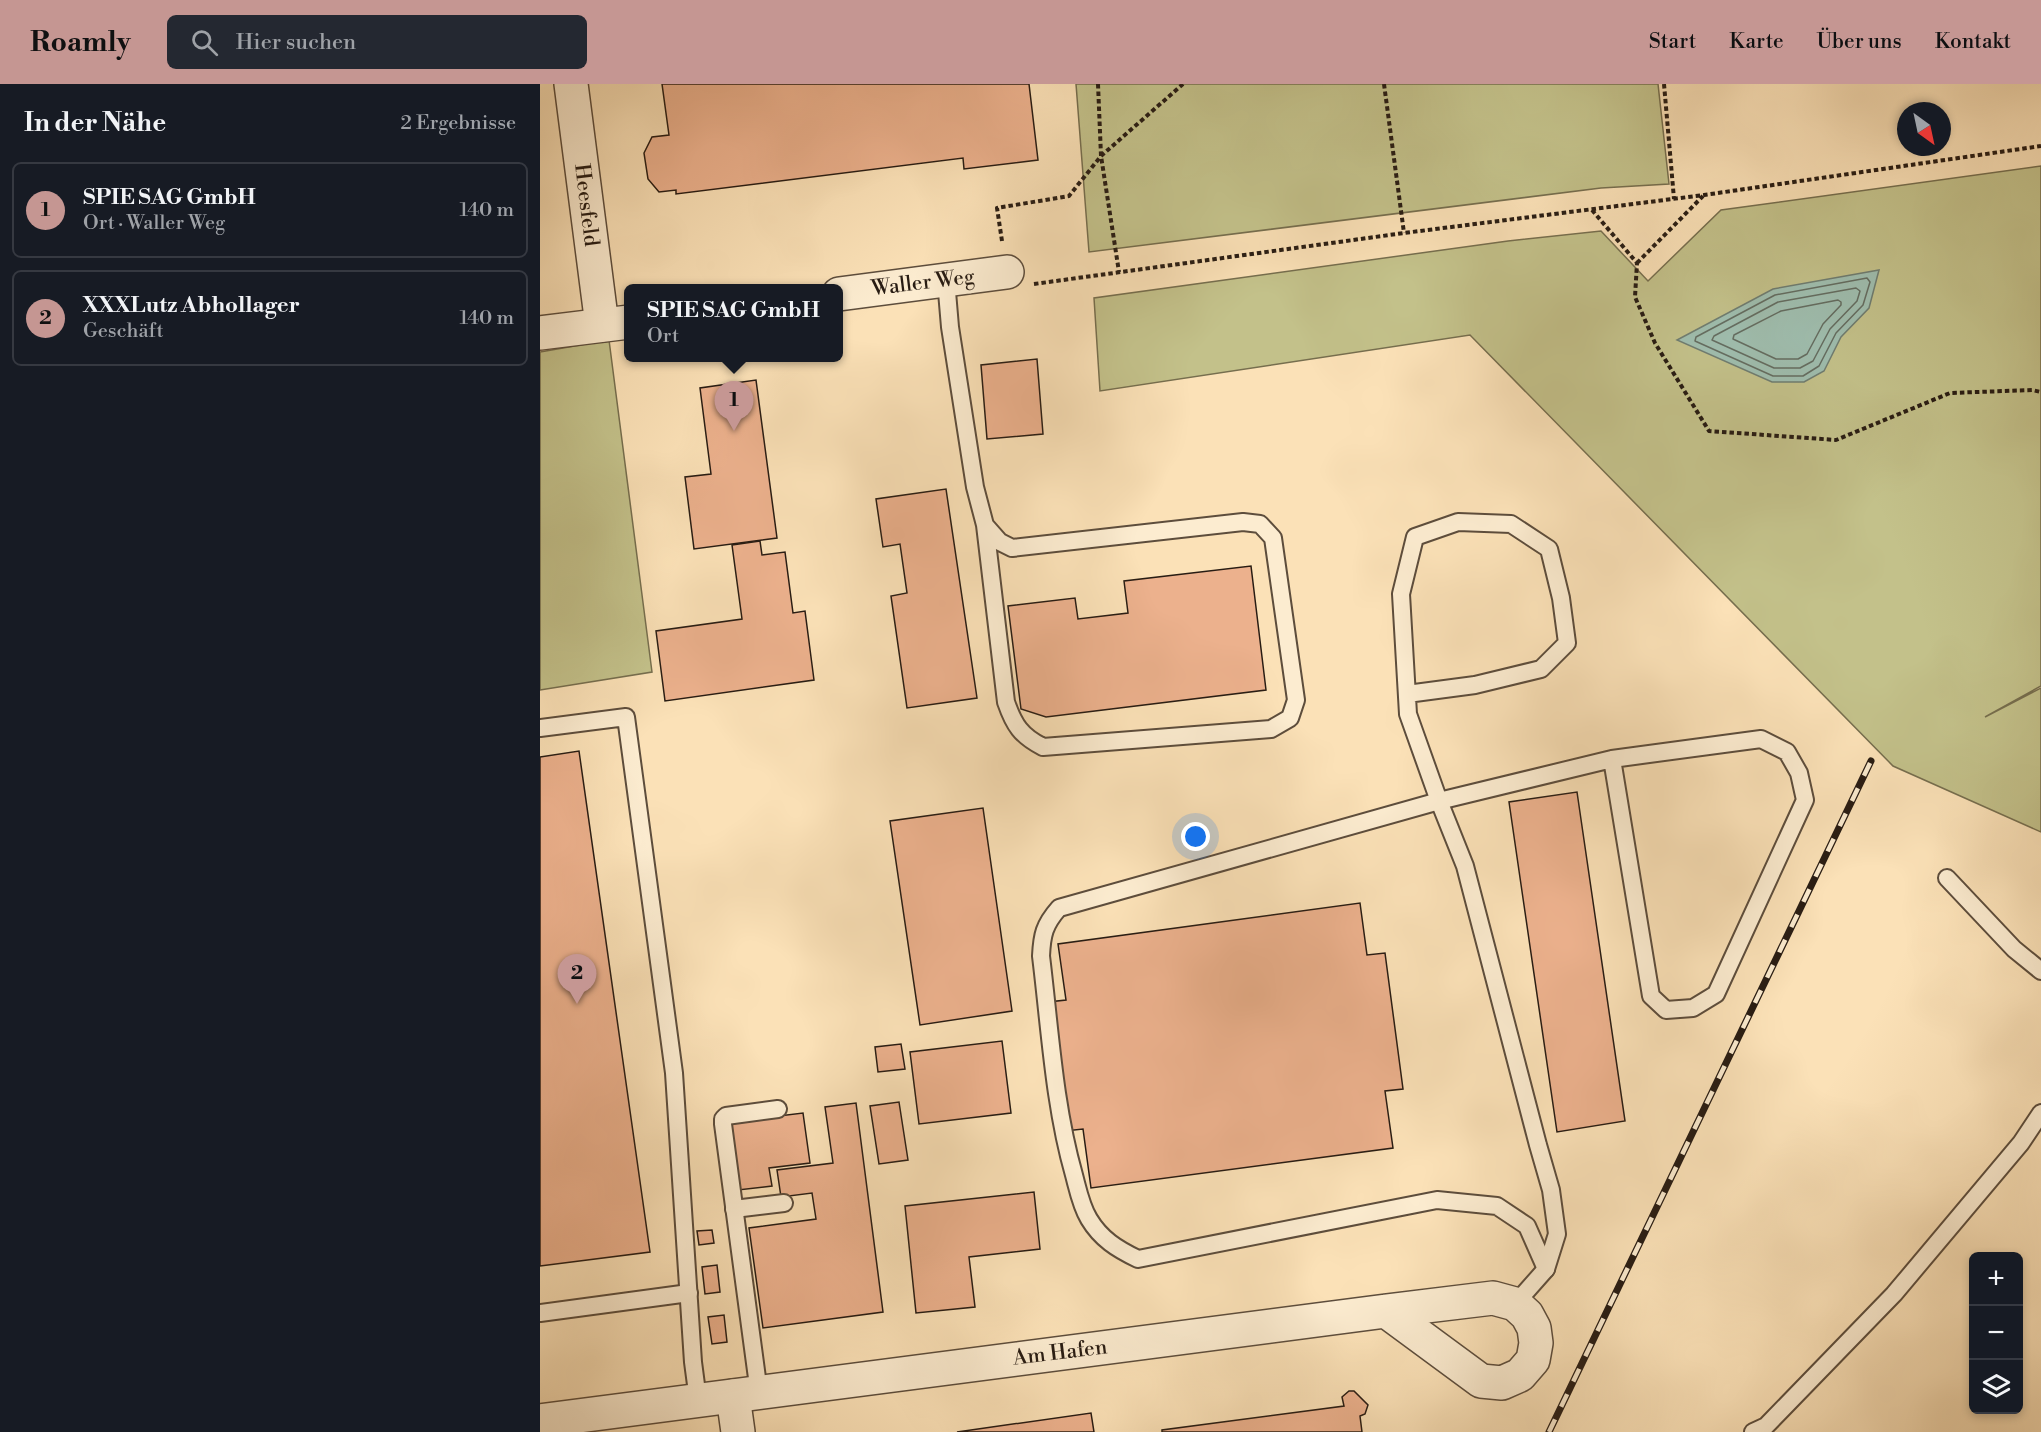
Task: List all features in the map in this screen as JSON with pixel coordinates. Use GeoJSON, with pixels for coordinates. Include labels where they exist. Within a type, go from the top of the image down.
{"type":"FeatureCollection","features":[{"type":"Feature","properties":{"kind":"street","name":"Heesfeld"},"geometry":{"type":"LineString","coordinates":[[571,84],[615,323]]}},
{"type":"Feature","properties":{"kind":"street","name":"Waller Weg"},"geometry":{"type":"LineString","coordinates":[[843,293],[1007,272]]}},
{"type":"Feature","properties":{"kind":"street"},"geometry":{"type":"LineString","coordinates":[[540,333],[615,323]]}},
{"type":"Feature","properties":{"kind":"street","name":"Am Hafen"},"geometry":{"type":"LineString","coordinates":[[540,1421],[1493,1298],[1515,1304]]}},
{"type":"Feature","properties":{"kind":"street"},"geometry":{"type":"LineString","coordinates":[[1386,1311],[1481,1381],[1502,1383],[1520,1375],[1533,1360],[1536,1342],[1534,1328],[1527,1316],[1515,1304]]}},
{"type":"Feature","properties":{"kind":"street"},"geometry":{"type":"LineString","coordinates":[[738,1432],[746,1394]]}},
{"type":"Feature","properties":{"kind":"lane"},"geometry":{"type":"LineString","coordinates":[[946,280],[950,327],[971,464],[985,525],[1006,702],[1013,721],[1027,739],[1044,747],[1270,729],[1290,718],[1296,700],[1273,538],[1260,524],[1243,522],[1012,548],[1000,542],[985,525]]}},
{"type":"Feature","properties":{"kind":"lane"},"geometry":{"type":"LineString","coordinates":[[1407,694],[1475,685],[1541,669],[1567,643],[1561,598],[1549,549],[1511,524],[1458,522],[1415,537],[1401,594],[1408,714],[1465,866],[1551,1190],[1557,1234],[1546,1269],[1515,1304]]}},
{"type":"Feature","properties":{"kind":"lane"},"geometry":{"type":"LineString","coordinates":[[540,728],[626,717],[674,1073],[693,1362],[699,1400]]}},
{"type":"Feature","properties":{"kind":"lane"},"geometry":{"type":"LineString","coordinates":[[1546,1269],[1527,1226],[1497,1206],[1437,1200],[1138,1259],[1116,1249],[1102,1236],[1088,1217],[1064,1141],[1041,956],[1042,939],[1047,922],[1059,908],[1439,801],[1612,759],[1761,739],[1787,752],[1799,773],[1805,800],[1716,994],[1694,1008],[1666,1010],[1651,996],[1612,759]]}},
{"type":"Feature","properties":{"kind":"lane"},"geometry":{"type":"LineString","coordinates":[[1947,878],[2014,949],[2041,971]]}},
{"type":"Feature","properties":{"kind":"lane"},"geometry":{"type":"LineString","coordinates":[[746,1394],[734,1209],[723,1119],[726,1116],[778,1109]]}},
{"type":"Feature","properties":{"kind":"lane"},"geometry":{"type":"LineString","coordinates":[[1753,1432],[1766,1426],[1894,1294],[2020,1143],[2041,1113]]}},
{"type":"Feature","properties":{"kind":"lane"},"geometry":{"type":"LineString","coordinates":[[734,1209],[784,1203]]}},
{"type":"Feature","properties":{"kind":"lane"},"geometry":{"type":"LineString","coordinates":[[540,1313],[689,1293]]}},
{"type":"Feature","properties":{"kind":"path"},"geometry":{"type":"LineString","coordinates":[[1098,84],[1101,156],[1119,272]]}},
{"type":"Feature","properties":{"kind":"path"},"geometry":{"type":"LineString","coordinates":[[1183,84],[1101,156],[1069,196],[997,208],[1007,272],[1032,285],[1404,233],[1704,195],[2041,146]]}},
{"type":"Feature","properties":{"kind":"path"},"geometry":{"type":"LineString","coordinates":[[1384,84],[1404,233]]}},
{"type":"Feature","properties":{"kind":"path"},"geometry":{"type":"LineString","coordinates":[[1664,84],[1674,199]]}},
{"type":"Feature","properties":{"kind":"path"},"geometry":{"type":"LineString","coordinates":[[1636,263],[1704,195]]}},
{"type":"Feature","properties":{"kind":"path"},"geometry":{"type":"LineString","coordinates":[[1591,209],[1636,263],[1635,297],[1655,343],[1709,431],[1836,440],[1950,393],[2032,390],[2041,392]]}},
{"type":"Feature","properties":{"kind":"shaded area"},"geometry":{"type":"Polygon","coordinates":[[[1076,84],[1658,84],[1669,184],[1601,188],[1089,252],[1076,84]]]}},
{"type":"Feature","properties":{"kind":"shaded area"},"geometry":{"type":"Polygon","coordinates":[[[2041,166],[2041,686],[1985,717],[2041,688],[2041,832],[1893,766],[1470,335],[1100,391],[1094,298],[1508,241],[1601,231],[1648,281],[1721,210],[2041,166]]]}},
{"type":"Feature","properties":{"kind":"shaded area"},"geometry":{"type":"Polygon","coordinates":[[[609,340],[652,672],[540,690],[540,352],[609,340]]]}},
{"type":"Feature","properties":{"kind":"water"},"geometry":{"type":"Polygon","coordinates":[[[1879,270],[1869,308],[1841,337],[1824,371],[1804,382],[1772,382],[1677,340],[1773,289],[1879,270]]]}},
{"type":"Feature","properties":{"kind":"building"},"geometry":{"type":"Polygon","coordinates":[[[662,84],[1029,84],[1038,160],[964,169],[963,158],[676,194],[676,190],[659,192],[648,179],[644,153],[652,137],[669,135],[662,84]]]}},
{"type":"Feature","properties":{"kind":"building"},"geometry":{"type":"Polygon","coordinates":[[[1037,359],[1043,434],[987,439],[981,365],[1037,359]]]}},
{"type":"Feature","properties":{"kind":"building"},"geometry":{"type":"Polygon","coordinates":[[[756,380],[777,538],[694,549],[685,477],[711,474],[700,388],[756,380]]]}},
{"type":"Feature","properties":{"kind":"building"},"geometry":{"type":"Polygon","coordinates":[[[946,489],[977,698],[907,708],[891,596],[907,593],[900,544],[883,547],[876,499],[946,489]]]}},
{"type":"Feature","properties":{"kind":"building"},"geometry":{"type":"Polygon","coordinates":[[[760,541],[762,555],[785,552],[793,613],[805,611],[814,680],[665,701],[656,631],[742,619],[732,545],[760,541]]]}},
{"type":"Feature","properties":{"kind":"building"},"geometry":{"type":"Polygon","coordinates":[[[1251,566],[1266,690],[1046,717],[1021,709],[1008,606],[1075,598],[1078,619],[1128,613],[1124,581],[1251,566]]]}},
{"type":"Feature","properties":{"kind":"building"},"geometry":{"type":"Polygon","coordinates":[[[579,751],[650,1252],[540,1266],[540,757],[579,751]]]}},
{"type":"Feature","properties":{"kind":"building"},"geometry":{"type":"Polygon","coordinates":[[[1577,792],[1625,1121],[1557,1132],[1509,802],[1577,792]]]}},
{"type":"Feature","properties":{"kind":"building"},"geometry":{"type":"Polygon","coordinates":[[[983,808],[1012,1011],[920,1025],[890,821],[983,808]]]}},
{"type":"Feature","properties":{"kind":"building"},"geometry":{"type":"Polygon","coordinates":[[[1360,903],[1367,955],[1385,953],[1403,1089],[1385,1091],[1393,1148],[1091,1188],[1083,1129],[1065,1131],[1048,1002],[1066,1000],[1058,944],[1360,903]]]}},
{"type":"Feature","properties":{"kind":"building"},"geometry":{"type":"Polygon","coordinates":[[[1002,1041],[1011,1113],[919,1124],[910,1052],[1002,1041]]]}},
{"type":"Feature","properties":{"kind":"building"},"geometry":{"type":"Polygon","coordinates":[[[901,1044],[905,1069],[878,1072],[875,1047],[901,1044]]]}},
{"type":"Feature","properties":{"kind":"building"},"geometry":{"type":"Polygon","coordinates":[[[899,1102],[908,1160],[879,1164],[870,1106],[899,1102]]]}},
{"type":"Feature","properties":{"kind":"building"},"geometry":{"type":"Polygon","coordinates":[[[856,1103],[883,1312],[763,1328],[749,1228],[816,1219],[812,1193],[781,1197],[777,1170],[833,1163],[825,1107],[856,1103]]]}},
{"type":"Feature","properties":{"kind":"building"},"geometry":{"type":"Polygon","coordinates":[[[803,1113],[810,1163],[769,1168],[772,1186],[738,1190],[729,1122],[803,1113]]]}},
{"type":"Feature","properties":{"kind":"building"},"geometry":{"type":"Polygon","coordinates":[[[1034,1192],[1040,1249],[969,1257],[975,1307],[916,1313],[905,1206],[1034,1192]]]}},
{"type":"Feature","properties":{"kind":"building"},"geometry":{"type":"Polygon","coordinates":[[[712,1230],[714,1243],[699,1245],[697,1231],[712,1230]]]}},
{"type":"Feature","properties":{"kind":"building"},"geometry":{"type":"Polygon","coordinates":[[[717,1265],[720,1292],[705,1294],[702,1267],[717,1265]]]}},
{"type":"Feature","properties":{"kind":"building"},"geometry":{"type":"Polygon","coordinates":[[[724,1315],[727,1342],[712,1344],[708,1317],[724,1315]]]}},
{"type":"Feature","properties":{"kind":"building"},"geometry":{"type":"Polygon","coordinates":[[[1349,1391],[1354,1391],[1368,1405],[1365,1414],[1360,1416],[1362,1432],[1162,1432],[1162,1430],[1344,1406],[1342,1397],[1349,1391]]]}},
{"type":"Feature","properties":{"kind":"building"},"geometry":{"type":"Polygon","coordinates":[[[1091,1413],[1094,1432],[957,1432],[1091,1413]]]}},
{"type":"Feature","properties":{"kind":"railway"},"geometry":{"type":"LineString","coordinates":[[1549,1432],[1871,761]]}},
{"type":"Feature","properties":{"kind":"place","name":"SPIE SAG GmbH"},"geometry":{"type":"Point","coordinates":[734,431]}},
{"type":"Feature","properties":{"kind":"place","name":"XXXLutz Abhollager"},"geometry":{"type":"Point","coordinates":[577,1004]}}]}
